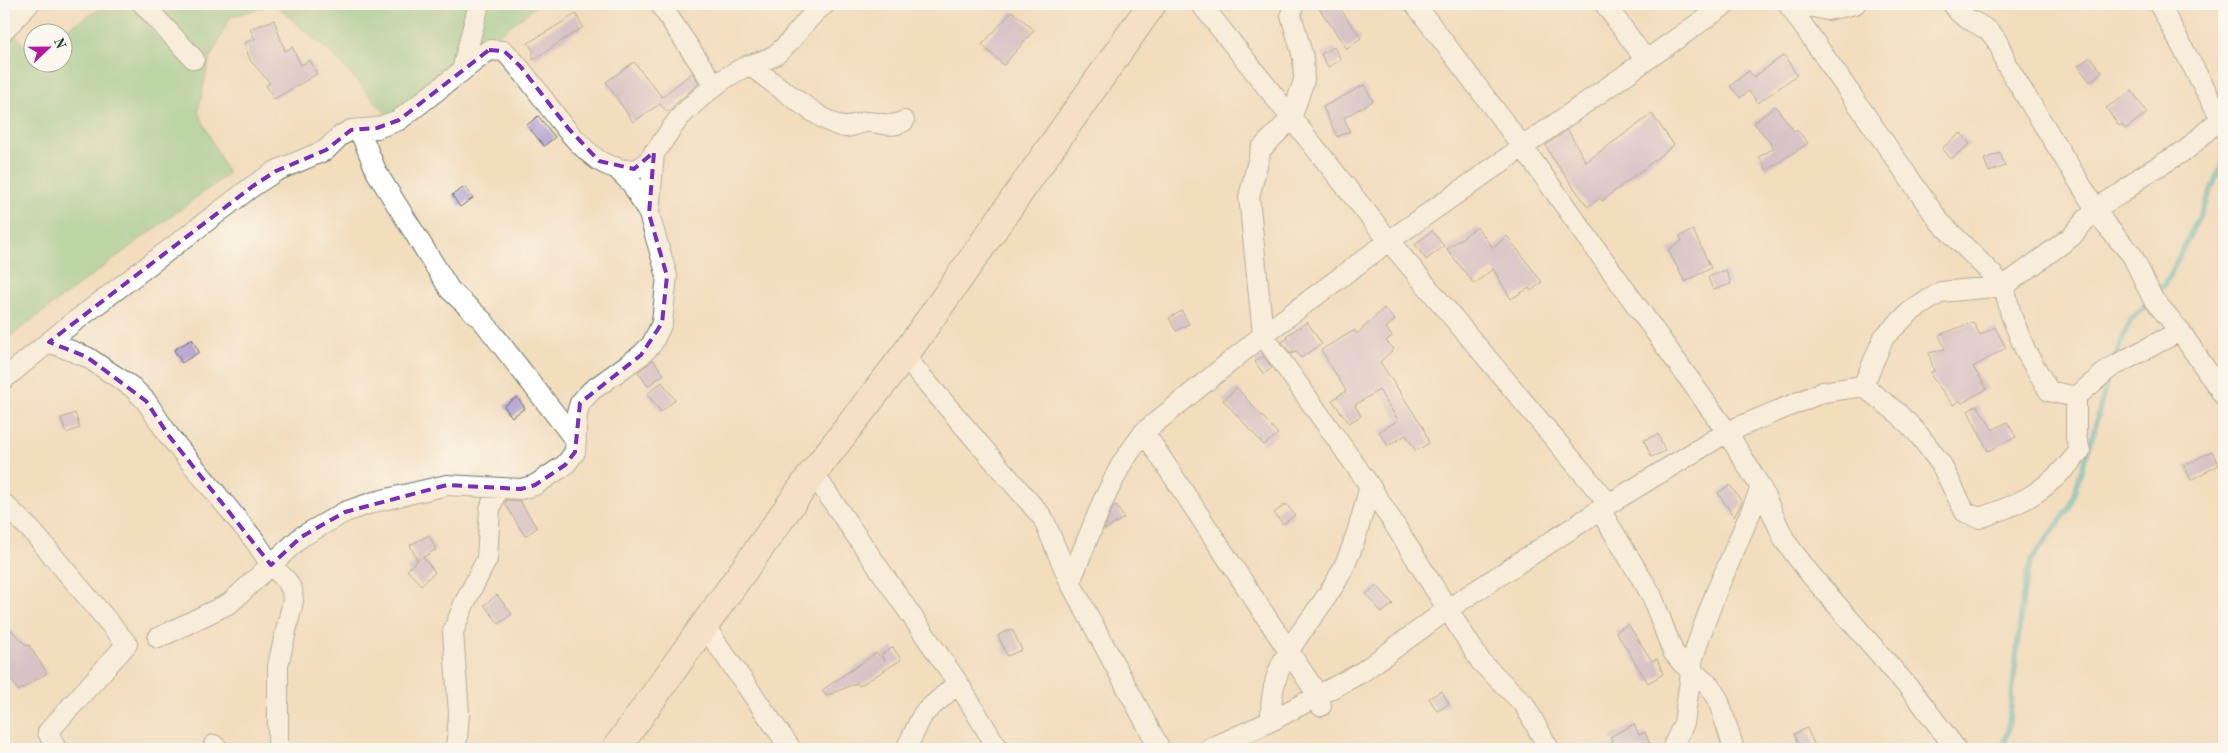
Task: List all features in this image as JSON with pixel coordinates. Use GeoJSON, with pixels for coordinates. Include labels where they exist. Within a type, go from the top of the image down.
{"type":"FeatureCollection","features":[{"type":"Feature","properties":{"kind":"main road"},"geometry":{"type":"LineString","coordinates":[[616,749],[705,627],[813,473],[904,356],[1152,4]]}},
{"type":"Feature","properties":{"kind":"street"},"geometry":{"type":"LineString","coordinates":[[4,30],[30,4]]}},
{"type":"Feature","properties":{"kind":"street"},"geometry":{"type":"LineString","coordinates":[[143,4],[194,59]]}},
{"type":"Feature","properties":{"kind":"street"},"geometry":{"type":"LineString","coordinates":[[462,70],[479,4]]}},
{"type":"Feature","properties":{"kind":"street"},"geometry":{"type":"LineString","coordinates":[[660,4],[715,86]]}},
{"type":"Feature","properties":{"kind":"street"},"geometry":{"type":"LineString","coordinates":[[4,379],[49,342],[253,186],[276,171],[326,150],[340,136],[359,129],[377,128],[399,120],[489,50],[504,51],[520,66],[586,150],[600,161],[626,170],[642,166],[683,114],[715,86],[749,65],[773,56],[782,49],[814,12],[825,4]]}},
{"type":"Feature","properties":{"kind":"street"},"geometry":{"type":"LineString","coordinates":[[1201,4],[1291,119],[1605,507],[1651,594],[1673,652],[1682,664],[1710,686],[1718,699],[1734,749]]}},
{"type":"Feature","properties":{"kind":"street"},"geometry":{"type":"LineString","coordinates":[[1293,4],[1291,16],[1303,58],[1304,80],[1291,119],[1262,149],[1249,197],[1263,335],[1370,486],[1481,662],[1524,704],[1549,749]]}},
{"type":"Feature","properties":{"kind":"street"},"geometry":{"type":"LineString","coordinates":[[1415,4],[1522,146],[1727,432],[1761,488],[1785,541],[1810,574],[1940,724],[1956,749]]}},
{"type":"Feature","properties":{"kind":"street"},"geometry":{"type":"LineString","coordinates":[[1605,4],[1645,58]]}},
{"type":"Feature","properties":{"kind":"street"},"geometry":{"type":"LineString","coordinates":[[1070,582],[1107,493],[1122,463],[1144,432],[1263,335],[1389,241],[1645,58],[1726,4]]}},
{"type":"Feature","properties":{"kind":"street"},"geometry":{"type":"LineString","coordinates":[[1788,4],[1939,221],[2004,286],[2010,315],[2026,352],[2049,390],[2076,396]]}},
{"type":"Feature","properties":{"kind":"street"},"geometry":{"type":"LineString","coordinates":[[1800,4],[1827,10],[1855,4]]}},
{"type":"Feature","properties":{"kind":"street"},"geometry":{"type":"LineString","coordinates":[[1953,4],[1958,13],[1989,32],[2001,47],[2006,64],[2105,224],[2132,255],[2153,299],[2180,331],[2224,396]]}},
{"type":"Feature","properties":{"kind":"street"},"geometry":{"type":"LineString","coordinates":[[1863,386],[1884,337],[1910,312],[1941,292],[2004,286],[2071,237],[2096,208],[2122,193],[2142,176],[2186,150],[2223,121],[2159,4]]}},
{"type":"Feature","properties":{"kind":"street"},"geometry":{"type":"LineString","coordinates":[[749,65],[814,113],[836,126],[846,128],[868,122],[896,126],[904,121]]}},
{"type":"Feature","properties":{"kind":"street"},"geometry":{"type":"LineString","coordinates":[[359,129],[377,173],[450,290],[483,322],[576,441]]}},
{"type":"Feature","properties":{"kind":"street"},"geometry":{"type":"LineString","coordinates":[[649,214],[654,152]]}},
{"type":"Feature","properties":{"kind":"street"},"geometry":{"type":"LineString","coordinates":[[158,638],[230,603],[301,536],[345,512],[374,502],[447,485],[497,489],[521,488],[544,480],[565,465],[575,452],[577,413],[580,403],[591,391],[641,355],[652,344],[662,323],[667,276],[649,214],[632,184],[615,167]]}},
{"type":"Feature","properties":{"kind":"street"},"geometry":{"type":"LineString","coordinates":[[2076,396],[2110,368],[2180,331]]}},
{"type":"Feature","properties":{"kind":"street"},"geometry":{"type":"LineString","coordinates":[[49,342],[87,356],[132,387],[146,401],[168,436],[255,541],[271,565],[292,590],[293,601],[278,665],[278,749]]}},
{"type":"Feature","properties":{"kind":"street"},"geometry":{"type":"LineString","coordinates":[[904,356],[1043,518],[1070,582],[1160,749]]}},
{"type":"Feature","properties":{"kind":"street"},"geometry":{"type":"LineString","coordinates":[[1209,749],[1320,701],[1448,609],[1605,507],[1727,432],[1823,392],[1863,386],[1899,414],[1919,435],[1941,464],[1965,512],[1979,518],[2015,506],[2043,488],[2067,467],[2080,451],[2076,437],[2076,396]]}},
{"type":"Feature","properties":{"kind":"street"},"geometry":{"type":"LineString","coordinates":[[1144,432],[1320,701]]}},
{"type":"Feature","properties":{"kind":"street"},"geometry":{"type":"LineString","coordinates":[[813,473],[958,683],[998,749]]}},
{"type":"Feature","properties":{"kind":"street"},"geometry":{"type":"LineString","coordinates":[[1271,721],[1270,701],[1274,685],[1288,650],[1319,608],[1352,550],[1370,486]]}},
{"type":"Feature","properties":{"kind":"street"},"geometry":{"type":"LineString","coordinates":[[1672,749],[1684,723],[1693,658],[1715,595],[1761,488]]}},
{"type":"Feature","properties":{"kind":"street"},"geometry":{"type":"LineString","coordinates":[[456,749],[459,714],[453,632],[464,604],[487,559],[490,509],[497,489]]}},
{"type":"Feature","properties":{"kind":"street"},"geometry":{"type":"LineString","coordinates":[[4,504],[32,532],[127,644],[48,732],[56,749]]}},
{"type":"Feature","properties":{"kind":"street"},"geometry":{"type":"LineString","coordinates":[[705,627],[792,749]]}},
{"type":"Feature","properties":{"kind":"street"},"geometry":{"type":"LineString","coordinates":[[906,749],[923,714],[958,683]]}},
{"type":"Feature","properties":{"kind":"highlighted area"},"geometry":{"type":"Polygon","coordinates":[[[489,50],[504,51],[520,66],[568,128],[599,161],[634,169],[654,152],[649,214],[667,276],[662,323],[641,355],[580,403],[575,452],[565,465],[535,485],[521,489],[447,485],[345,512],[301,537],[271,565],[169,436],[146,401],[87,357],[49,342],[253,186],[276,171],[326,150],[351,130],[377,128],[399,120],[489,50]]]}},
{"type":"Feature","properties":{"kind":"green space"},"geometry":{"type":"Polygon","coordinates":[[[108,4],[274,4],[230,17],[209,61],[198,112],[228,174],[4,341],[4,21],[22,42],[22,72],[72,72],[72,26],[108,4]]]}},
{"type":"Feature","properties":{"kind":"green space"},"geometry":{"type":"Polygon","coordinates":[[[274,4],[539,4],[390,118],[335,57],[274,4]]]}},
{"type":"Feature","properties":{"kind":"building"},"geometry":{"type":"Polygon","coordinates":[[[1316,4],[1337,4],[1361,38],[1347,49],[1316,4]]]}},
{"type":"Feature","properties":{"kind":"building"},"geometry":{"type":"Polygon","coordinates":[[[1012,11],[1034,30],[1004,65],[982,45],[1012,11]]]}},
{"type":"Feature","properties":{"kind":"building"},"geometry":{"type":"Polygon","coordinates":[[[576,14],[583,27],[533,60],[533,50],[528,43],[576,14]]]}},
{"type":"Feature","properties":{"kind":"building"},"geometry":{"type":"Polygon","coordinates":[[[274,20],[285,51],[292,47],[301,65],[310,60],[317,74],[274,99],[266,85],[270,83],[250,60],[244,43],[255,39],[250,29],[274,20]]]}},
{"type":"Feature","properties":{"kind":"building"},"geometry":{"type":"Polygon","coordinates":[[[1334,47],[1341,60],[1328,67],[1321,54],[1334,47]]]}},
{"type":"Feature","properties":{"kind":"building"},"geometry":{"type":"Polygon","coordinates":[[[1784,55],[1797,75],[1758,103],[1749,91],[1740,98],[1730,86],[1749,71],[1754,77],[1784,55]]]}},
{"type":"Feature","properties":{"kind":"building"},"geometry":{"type":"Polygon","coordinates":[[[2090,57],[2102,72],[2090,82],[2078,66],[2090,57]]]}},
{"type":"Feature","properties":{"kind":"building"},"geometry":{"type":"Polygon","coordinates":[[[634,62],[662,97],[692,73],[699,83],[667,112],[660,104],[633,122],[606,82],[634,62]]]}},
{"type":"Feature","properties":{"kind":"building"},"geometry":{"type":"Polygon","coordinates":[[[1364,85],[1373,101],[1344,118],[1350,131],[1337,137],[1323,107],[1364,85]]]}},
{"type":"Feature","properties":{"kind":"building"},"geometry":{"type":"Polygon","coordinates":[[[2132,91],[2147,113],[2125,129],[2122,124],[2119,126],[2106,108],[2132,91]]]}},
{"type":"Feature","properties":{"kind":"building"},"geometry":{"type":"Polygon","coordinates":[[[1775,106],[1795,132],[1797,130],[1808,143],[1767,170],[1759,157],[1774,148],[1754,123],[1775,106]]]}},
{"type":"Feature","properties":{"kind":"building"},"geometry":{"type":"Polygon","coordinates":[[[1652,114],[1674,145],[1602,201],[1600,198],[1588,207],[1551,156],[1546,145],[1568,130],[1586,162],[1652,114]]]}},
{"type":"Feature","properties":{"kind":"building"},"geometry":{"type":"Polygon","coordinates":[[[538,116],[555,137],[544,146],[527,125],[538,116]]]}},
{"type":"Feature","properties":{"kind":"building"},"geometry":{"type":"Polygon","coordinates":[[[1961,133],[1970,144],[1951,159],[1942,148],[1961,133]]]}},
{"type":"Feature","properties":{"kind":"building"},"geometry":{"type":"Polygon","coordinates":[[[2000,153],[2005,166],[1989,172],[1984,159],[2000,153]]]}},
{"type":"Feature","properties":{"kind":"building"},"geometry":{"type":"Polygon","coordinates":[[[465,187],[473,198],[460,207],[452,195],[465,187]]]}},
{"type":"Feature","properties":{"kind":"building"},"geometry":{"type":"Polygon","coordinates":[[[1477,227],[1493,248],[1507,236],[1542,282],[1531,291],[1529,288],[1511,299],[1493,269],[1474,284],[1447,249],[1477,227]]]}},
{"type":"Feature","properties":{"kind":"building"},"geometry":{"type":"Polygon","coordinates":[[[1693,230],[1711,268],[1685,282],[1668,250],[1682,241],[1680,236],[1693,230]]]}},
{"type":"Feature","properties":{"kind":"building"},"geometry":{"type":"Polygon","coordinates":[[[1432,231],[1444,246],[1426,260],[1415,244],[1432,231]]]}},
{"type":"Feature","properties":{"kind":"building"},"geometry":{"type":"Polygon","coordinates":[[[1726,270],[1731,284],[1713,290],[1708,277],[1726,270]]]}},
{"type":"Feature","properties":{"kind":"building"},"geometry":{"type":"Polygon","coordinates":[[[1384,308],[1395,320],[1386,328],[1392,336],[1386,341],[1394,349],[1380,362],[1423,427],[1429,443],[1416,451],[1406,435],[1388,446],[1379,432],[1398,420],[1379,390],[1355,405],[1361,416],[1349,423],[1332,400],[1346,391],[1321,350],[1355,330],[1357,334],[1384,308]]]}},
{"type":"Feature","properties":{"kind":"building"},"geometry":{"type":"Polygon","coordinates":[[[1182,311],[1189,324],[1176,331],[1169,318],[1182,311]]]}},
{"type":"Feature","properties":{"kind":"building"},"geometry":{"type":"Polygon","coordinates":[[[1307,322],[1322,344],[1301,358],[1296,351],[1291,354],[1282,342],[1288,338],[1286,336],[1307,322]]]}},
{"type":"Feature","properties":{"kind":"building"},"geometry":{"type":"Polygon","coordinates":[[[1973,322],[1980,335],[1995,327],[2006,348],[1973,367],[1987,389],[1962,403],[1960,400],[1953,405],[1932,377],[1931,372],[1934,371],[1929,353],[1945,349],[1939,335],[1973,322]]]}},
{"type":"Feature","properties":{"kind":"building"},"geometry":{"type":"Polygon","coordinates":[[[192,339],[199,352],[182,363],[174,350],[192,339]]]}},
{"type":"Feature","properties":{"kind":"building"},"geometry":{"type":"Polygon","coordinates":[[[1263,356],[1272,368],[1264,374],[1255,362],[1263,356]]]}},
{"type":"Feature","properties":{"kind":"building"},"geometry":{"type":"Polygon","coordinates":[[[653,360],[664,374],[648,386],[638,372],[653,360]]]}},
{"type":"Feature","properties":{"kind":"building"},"geometry":{"type":"Polygon","coordinates":[[[662,382],[675,400],[661,412],[647,394],[662,382]]]}},
{"type":"Feature","properties":{"kind":"building"},"geometry":{"type":"Polygon","coordinates":[[[1237,388],[1278,434],[1264,445],[1223,400],[1237,388]]]}},
{"type":"Feature","properties":{"kind":"building"},"geometry":{"type":"Polygon","coordinates":[[[517,397],[525,408],[512,417],[504,406],[517,397]]]}},
{"type":"Feature","properties":{"kind":"building"},"geometry":{"type":"Polygon","coordinates":[[[1977,405],[1993,430],[2007,422],[2016,437],[1988,451],[1968,411],[1977,405]]]}},
{"type":"Feature","properties":{"kind":"building"},"geometry":{"type":"Polygon","coordinates":[[[75,413],[80,428],[66,433],[61,418],[75,413]]]}},
{"type":"Feature","properties":{"kind":"building"},"geometry":{"type":"Polygon","coordinates":[[[1658,434],[1665,451],[1651,457],[1644,440],[1658,434]]]}},
{"type":"Feature","properties":{"kind":"building"},"geometry":{"type":"Polygon","coordinates":[[[2212,451],[2219,465],[2191,480],[2184,466],[2212,451]]]}},
{"type":"Feature","properties":{"kind":"building"},"geometry":{"type":"Polygon","coordinates":[[[1730,485],[1742,502],[1734,517],[1718,493],[1730,485]]]}},
{"type":"Feature","properties":{"kind":"building"},"geometry":{"type":"Polygon","coordinates":[[[506,500],[520,501],[537,528],[525,536],[505,504],[506,500]]]}},
{"type":"Feature","properties":{"kind":"building"},"geometry":{"type":"Polygon","coordinates":[[[1286,504],[1295,515],[1283,524],[1274,513],[1286,504]]]}},
{"type":"Feature","properties":{"kind":"building"},"geometry":{"type":"Polygon","coordinates":[[[1116,505],[1124,518],[1104,530],[1113,507],[1116,505]]]}},
{"type":"Feature","properties":{"kind":"building"},"geometry":{"type":"Polygon","coordinates":[[[429,535],[436,550],[423,557],[435,572],[421,585],[407,570],[419,559],[417,560],[410,545],[429,535]]]}},
{"type":"Feature","properties":{"kind":"building"},"geometry":{"type":"Polygon","coordinates":[[[1377,585],[1393,604],[1382,613],[1366,594],[1377,585]]]}},
{"type":"Feature","properties":{"kind":"building"},"geometry":{"type":"Polygon","coordinates":[[[497,595],[512,614],[499,624],[484,605],[497,595]]]}},
{"type":"Feature","properties":{"kind":"building"},"geometry":{"type":"Polygon","coordinates":[[[4,623],[27,646],[29,645],[47,673],[18,691],[4,668],[4,623]]]}},
{"type":"Feature","properties":{"kind":"building"},"geometry":{"type":"Polygon","coordinates":[[[1628,624],[1652,661],[1657,659],[1663,674],[1648,683],[1616,632],[1628,624]]]}},
{"type":"Feature","properties":{"kind":"building"},"geometry":{"type":"Polygon","coordinates":[[[1012,629],[1022,650],[1007,656],[998,635],[1012,629]]]}},
{"type":"Feature","properties":{"kind":"building"},"geometry":{"type":"Polygon","coordinates":[[[893,647],[901,660],[859,686],[857,683],[826,696],[822,690],[876,653],[885,661],[881,655],[893,647]]]}},
{"type":"Feature","properties":{"kind":"building"},"geometry":{"type":"Polygon","coordinates":[[[1442,691],[1449,704],[1437,711],[1429,698],[1442,691]]]}},
{"type":"Feature","properties":{"kind":"building"},"geometry":{"type":"Polygon","coordinates":[[[1634,724],[1639,735],[1645,732],[1652,749],[1605,749],[1614,745],[1610,737],[1634,724]]]}},
{"type":"Feature","properties":{"kind":"building"},"geometry":{"type":"Polygon","coordinates":[[[1807,728],[1816,749],[1800,749],[1794,734],[1807,728]]]}},
{"type":"Feature","properties":{"kind":"waterway"},"geometry":{"type":"LineString","coordinates":[[2114,359],[2131,319],[2153,299],[2168,279],[2202,211],[2224,159]]}},
{"type":"Feature","properties":{"kind":"waterway"},"geometry":{"type":"LineString","coordinates":[[2003,749],[2008,731],[2023,596],[2031,560],[2069,509],[2093,434],[2108,377]]}}]}
